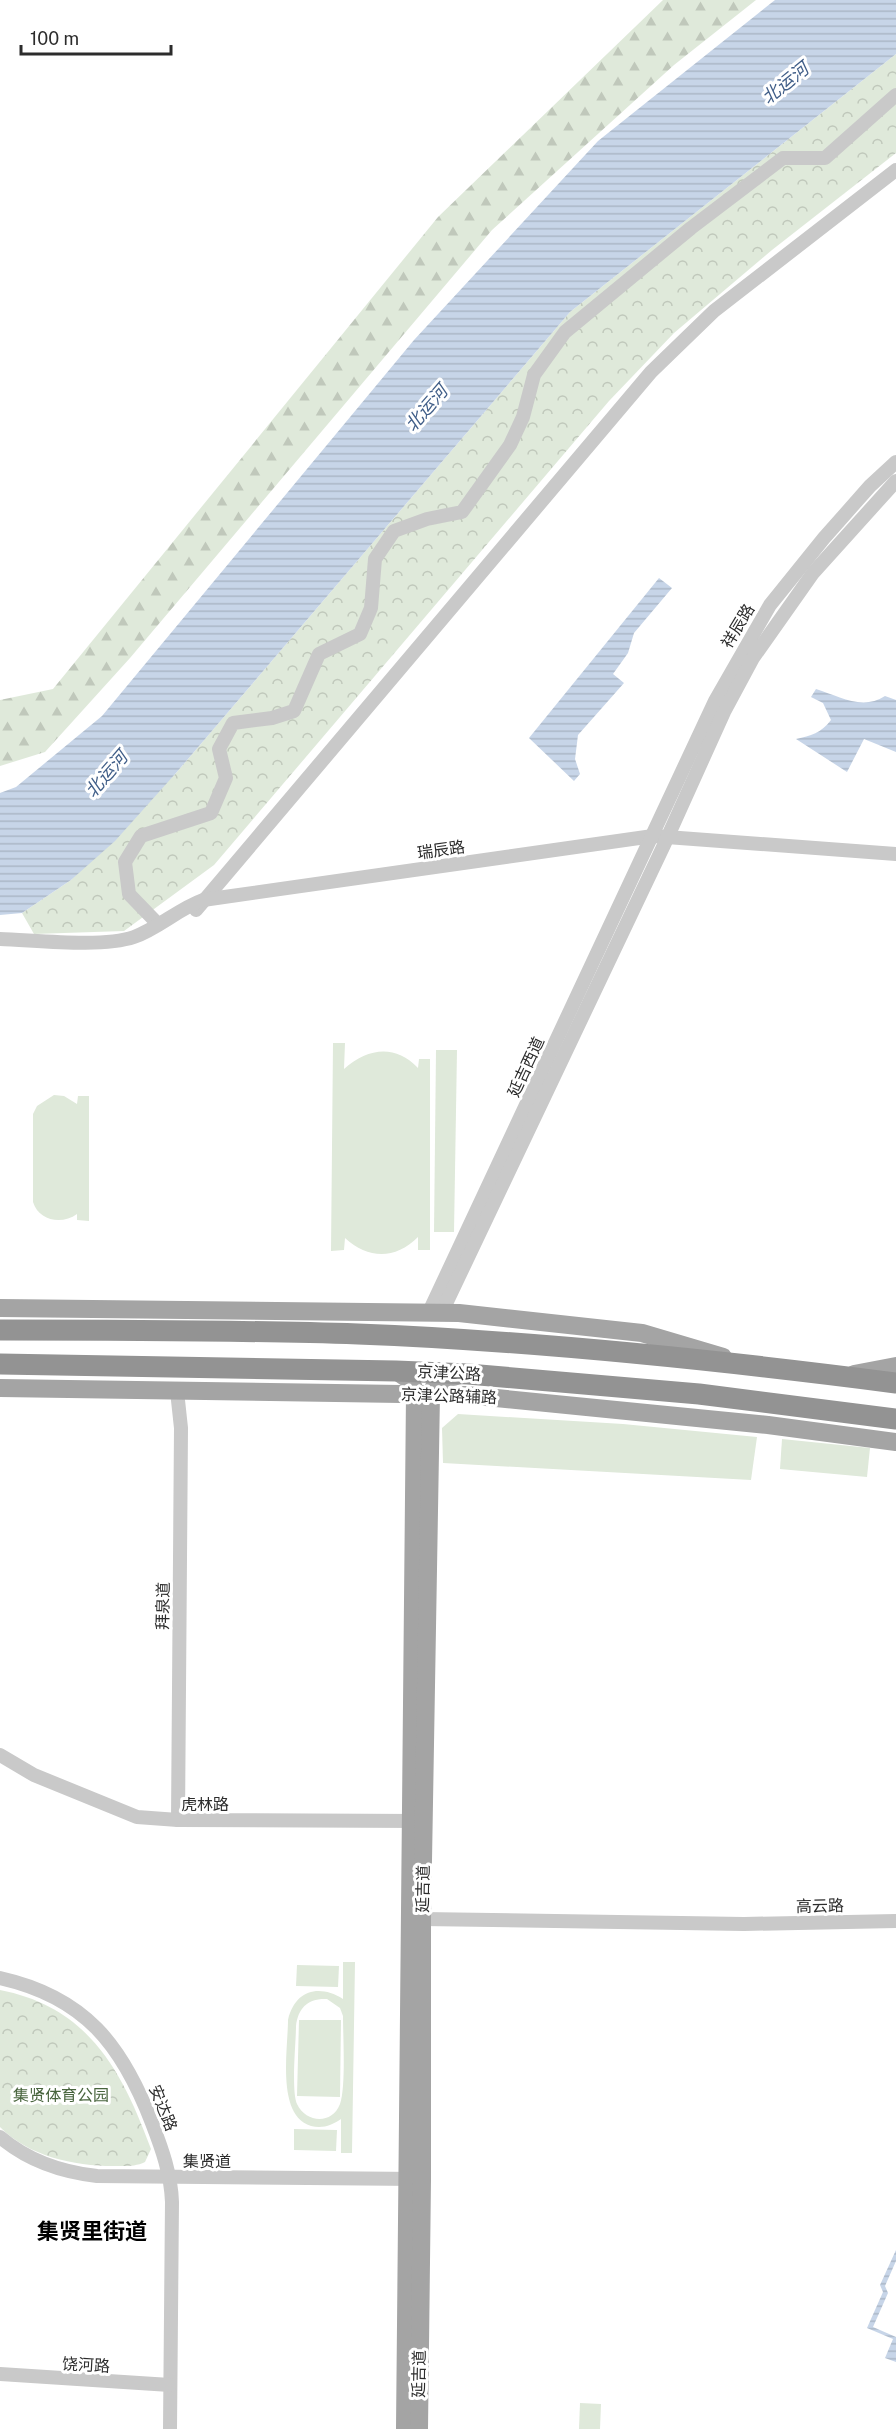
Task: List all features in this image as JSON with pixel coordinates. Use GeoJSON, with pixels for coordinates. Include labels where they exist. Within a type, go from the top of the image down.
{"type":"FeatureCollection","features":[{"type":"Feature","properties":{"kind":"highway","name":"京津公路"},"geometry":{"type":"LineString","coordinates":[[0,1330],[359,1334],[602,1350],[896,1383]]}},
{"type":"Feature","properties":{"kind":"highway","name":"京津公路"},"geometry":{"type":"LineString","coordinates":[[0,1364],[468,1374],[699,1394],[896,1419]]}},
{"type":"Feature","properties":{"kind":"main road"},"geometry":{"type":"LineString","coordinates":[[0,1308],[436,1312],[642,1334],[680,1342],[759,1368]]}},
{"type":"Feature","properties":{"kind":"main road"},"geometry":{"type":"LineString","coordinates":[[845,1376],[896,1366]]}},
{"type":"Feature","properties":{"kind":"main road"},"geometry":{"type":"LineString","coordinates":[[396,1371],[410,1380],[423,1394],[438,1381],[468,1374]]}},
{"type":"Feature","properties":{"kind":"main road","name":"京津公路辅路"},"geometry":{"type":"LineString","coordinates":[[0,1388],[466,1395],[896,1442]]}},
{"type":"Feature","properties":{"kind":"main road","name":"延吉道"},"geometry":{"type":"LineString","coordinates":[[419,2429],[415,2182],[423,1394]]}},
{"type":"Feature","properties":{"kind":"main road"},"geometry":{"type":"LineString","coordinates":[[811,1431],[862,1415]]}},
{"type":"Feature","properties":{"kind":"main road","name":"延吉道"},"geometry":{"type":"LineString","coordinates":[[405,2429],[422,1919],[417,1820]]}},
{"type":"Feature","properties":{"kind":"street"},"geometry":{"type":"LineString","coordinates":[[158,924],[129,894],[125,862],[141,836],[211,813],[226,778],[219,749],[233,723],[272,718],[294,711],[319,654],[360,634],[370,608],[375,560],[394,531],[427,519],[462,513],[510,445],[523,417],[534,375],[565,332],[691,228],[783,158],[825,158],[896,95]]}},
{"type":"Feature","properties":{"kind":"street"},"geometry":{"type":"LineString","coordinates":[[200,905],[651,372],[714,311],[896,170]]}},
{"type":"Feature","properties":{"kind":"street","name":"祥辰路"},"geometry":{"type":"LineString","coordinates":[[666,840],[672,812],[715,701],[766,610],[824,538],[870,486],[896,462]]}},
{"type":"Feature","properties":{"kind":"street","name":"祥辰路"},"geometry":{"type":"LineString","coordinates":[[672,812],[753,658],[813,573],[896,481]]}},
{"type":"Feature","properties":{"kind":"street"},"geometry":{"type":"LineString","coordinates":[[650,841],[672,812]]}},
{"type":"Feature","properties":{"kind":"street"},"geometry":{"type":"LineString","coordinates":[[626,844],[672,812]]}},
{"type":"Feature","properties":{"kind":"street","name":"瑞辰路"},"geometry":{"type":"LineString","coordinates":[[0,939],[116,941],[133,937],[182,909],[200,905],[650,841],[666,840],[896,854]]}},
{"type":"Feature","properties":{"kind":"street","name":"瑞辰路"},"geometry":{"type":"LineString","coordinates":[[666,840],[896,860]]}},
{"type":"Feature","properties":{"kind":"street","name":"延吉西道"},"geometry":{"type":"LineString","coordinates":[[436,1312],[666,840]]}},
{"type":"Feature","properties":{"kind":"street","name":"延吉西道"},"geometry":{"type":"LineString","coordinates":[[436,1312],[650,841]]}},
{"type":"Feature","properties":{"kind":"street","name":"瑞辰路"},"geometry":{"type":"LineString","coordinates":[[0,944],[119,946],[144,939],[200,905]]}},
{"type":"Feature","properties":{"kind":"street","name":"拜泉道"},"geometry":{"type":"LineString","coordinates":[[177,1391],[181,1428],[178,1820]]}},
{"type":"Feature","properties":{"kind":"street","name":"虎林路"},"geometry":{"type":"LineString","coordinates":[[0,1755],[34,1775],[137,1817],[178,1820],[417,1820]]}},
{"type":"Feature","properties":{"kind":"street","name":"高云路"},"geometry":{"type":"LineString","coordinates":[[422,1919],[744,1924],[896,1921]]}},
{"type":"Feature","properties":{"kind":"street","name":"安达路"},"geometry":{"type":"LineString","coordinates":[[0,1980],[26,1985],[51,1996],[83,2016],[103,2033],[125,2064],[139,2092],[168,2180],[167,2385],[164,2429]]}},
{"type":"Feature","properties":{"kind":"street","name":"集贤道"},"geometry":{"type":"LineString","coordinates":[[0,2137],[33,2159],[71,2172],[168,2180]]}},
{"type":"Feature","properties":{"kind":"street","name":"集贤道"},"geometry":{"type":"LineString","coordinates":[[0,2143],[30,2162],[72,2176],[109,2181],[415,2182]]}},
{"type":"Feature","properties":{"kind":"street","name":"饶河路"},"geometry":{"type":"LineString","coordinates":[[0,2374],[167,2385]]}},
{"type":"Feature","properties":{"kind":"street","name":"安达路"},"geometry":{"type":"LineString","coordinates":[[167,2385],[170,2429]]}},
{"type":"Feature","properties":{"kind":"green space"},"geometry":{"type":"Polygon","coordinates":[[[663,0],[756,0],[674,65],[492,230],[130,658],[45,752],[0,766],[0,700],[53,689],[438,217],[663,0]]]}},
{"type":"Feature","properties":{"kind":"green space"},"geometry":{"type":"Polygon","coordinates":[[[896,54],[896,153],[772,250],[674,333],[609,401],[214,865],[124,931],[34,934],[22,913],[71,880],[176,773],[570,312],[896,54]]]}},
{"type":"Feature","properties":{"kind":"green space"},"geometry":{"type":"Polygon","coordinates":[[[333,1043],[345,1043],[344,1069],[372,1053],[391,1052],[409,1060],[418,1068],[419,1059],[430,1059],[430,1250],[418,1250],[418,1237],[409,1245],[391,1253],[372,1253],[345,1238],[344,1250],[331,1251],[333,1043]]]}},
{"type":"Feature","properties":{"kind":"green space"},"geometry":{"type":"Polygon","coordinates":[[[436,1050],[457,1050],[454,1232],[434,1232],[436,1050]]]}},
{"type":"Feature","properties":{"kind":"green space"},"geometry":{"type":"Polygon","coordinates":[[[54,1095],[64,1096],[77,1104],[78,1096],[89,1096],[89,1221],[77,1220],[77,1214],[58,1220],[46,1217],[40,1213],[33,1202],[33,1114],[37,1106],[54,1095]]]}},
{"type":"Feature","properties":{"kind":"green space"},"geometry":{"type":"Polygon","coordinates":[[[458,1414],[623,1424],[757,1437],[751,1480],[443,1463],[442,1428],[458,1414]]]}},
{"type":"Feature","properties":{"kind":"green space"},"geometry":{"type":"Polygon","coordinates":[[[782,1439],[870,1448],[867,1477],[780,1469],[782,1439]]]}},
{"type":"Feature","properties":{"kind":"green space"},"geometry":{"type":"Polygon","coordinates":[[[343,1962],[355,1962],[352,2153],[341,2153],[341,2119],[323,2127],[311,2126],[300,2120],[288,2096],[286,2080],[288,2020],[296,2002],[302,1996],[317,1991],[334,1994],[343,1999],[343,1962]],[[327,1999],[314,2000],[305,2005],[297,2020],[294,2066],[295,2097],[301,2110],[312,2118],[331,2116],[340,2104],[344,2062],[343,2016],[340,2008],[327,1999]]]}},
{"type":"Feature","properties":{"kind":"green space"},"geometry":{"type":"Polygon","coordinates":[[[297,1965],[339,1966],[338,1987],[296,1986],[297,1965]]]}},
{"type":"Feature","properties":{"kind":"green space","name":"集贤体育公园"},"geometry":{"type":"Polygon","coordinates":[[[0,1990],[31,1998],[57,2011],[79,2027],[98,2046],[114,2068],[140,2120],[151,2149],[145,2162],[133,2165],[98,2166],[67,2161],[24,2145],[0,2127],[0,1990]]]}},
{"type":"Feature","properties":{"kind":"green space"},"geometry":{"type":"Polygon","coordinates":[[[299,2020],[341,2020],[340,2097],[297,2096],[299,2020]]]}},
{"type":"Feature","properties":{"kind":"green space"},"geometry":{"type":"Polygon","coordinates":[[[294,2129],[337,2130],[336,2151],[294,2150],[294,2129]]]}},
{"type":"Feature","properties":{"kind":"green space"},"geometry":{"type":"Polygon","coordinates":[[[580,2403],[601,2404],[600,2429],[579,2429],[580,2403]]]}},
{"type":"Feature","properties":{"kind":"water","name":"北运河"},"geometry":{"type":"Polygon","coordinates":[[[775,0],[896,0],[896,54],[570,312],[176,773],[115,841],[71,880],[22,913],[0,915],[0,793],[16,787],[102,716],[414,340],[598,141],[775,0]]]}},
{"type":"Feature","properties":{"kind":"water"},"geometry":{"type":"Polygon","coordinates":[[[659,578],[672,588],[634,633],[628,653],[613,674],[624,683],[578,735],[575,759],[580,774],[574,781],[529,738],[659,578]]]}},
{"type":"Feature","properties":{"kind":"water"},"geometry":{"type":"Polygon","coordinates":[[[816,689],[850,701],[868,702],[885,696],[896,700],[896,752],[864,739],[847,772],[796,739],[815,733],[831,720],[823,703],[811,697],[816,689]]]}},
{"type":"Feature","properties":{"kind":"water"},"geometry":{"type":"Polygon","coordinates":[[[896,2250],[896,2261],[885,2286],[888,2293],[873,2327],[896,2337],[896,2362],[885,2358],[893,2339],[867,2328],[883,2292],[880,2285],[896,2250]]]}},
{"type":"Feature","properties":{"kind":"district","name":"集贤里街道"},"geometry":{"type":"Point","coordinates":[92,2231]}}]}
